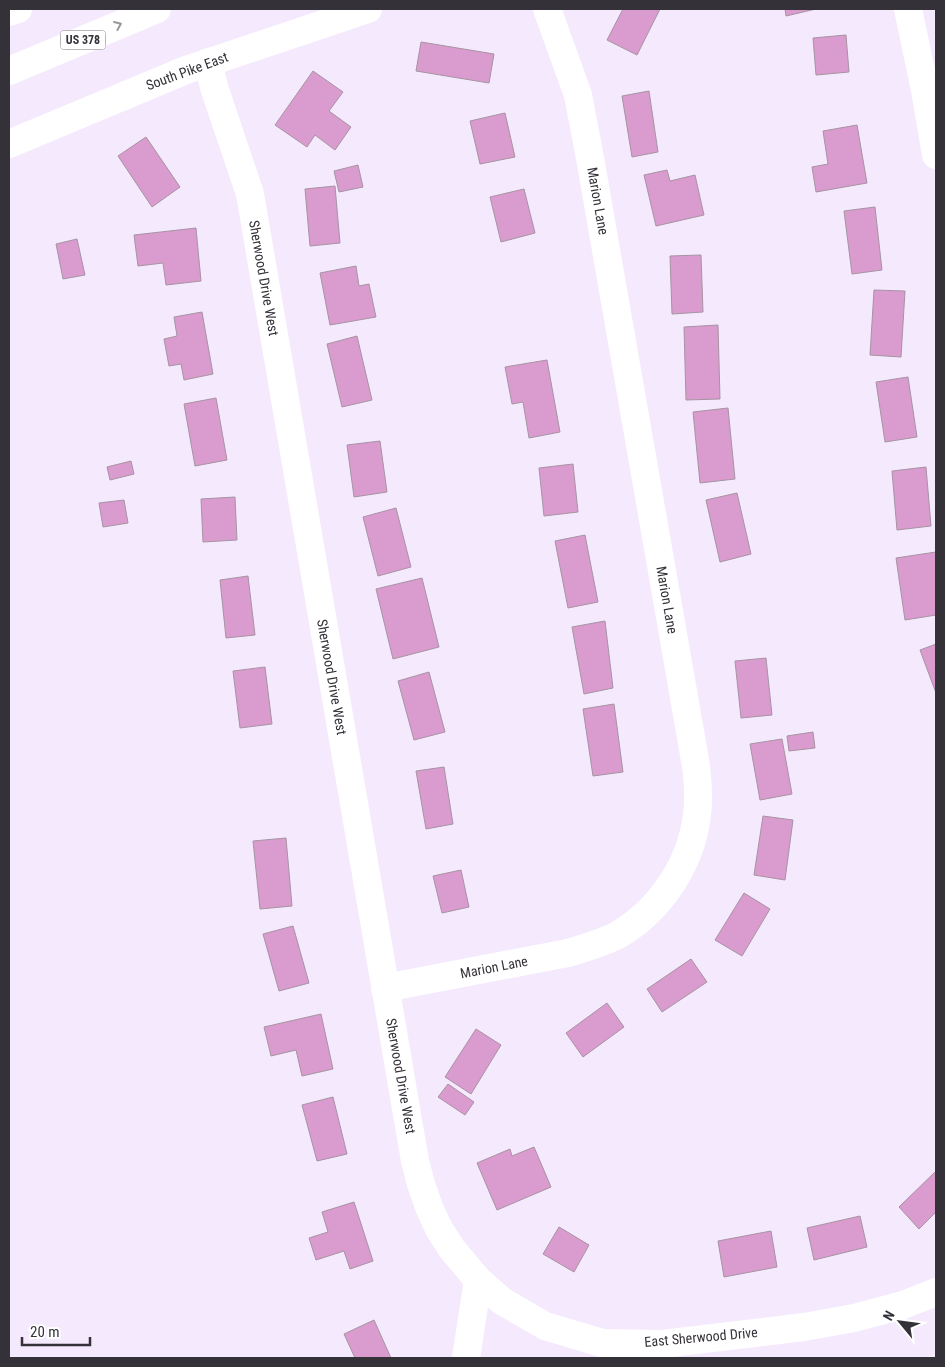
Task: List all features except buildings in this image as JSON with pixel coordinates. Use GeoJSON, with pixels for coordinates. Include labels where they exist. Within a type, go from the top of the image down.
{"type":"FeatureCollection","features":[{"type":"Feature","properties":{"kind":"main road"},"geometry":{"type":"LineString","coordinates":[[9,12],[18,9]]}},
{"type":"Feature","properties":{"kind":"main road","name":"US 378"},"geometry":{"type":"LineString","coordinates":[[9,71],[157,9]]}},
{"type":"Feature","properties":{"kind":"main road","name":"South Pike East"},"geometry":{"type":"LineString","coordinates":[[9,144],[186,70],[368,9]]}},
{"type":"Feature","properties":{"kind":"main road","name":"Marion Lane"},"geometry":{"type":"LineString","coordinates":[[385,988],[568,953],[593,946],[617,935],[637,922],[655,905],[671,885],[684,863],[692,840],[697,816],[699,791],[696,766],[590,158],[578,95],[546,9]]}},
{"type":"Feature","properties":{"kind":"main road"},"geometry":{"type":"LineString","coordinates":[[908,9],[936,155]]}},
{"type":"Feature","properties":{"kind":"main road","name":"Sherwood Drive West"},"geometry":{"type":"LineString","coordinates":[[208,62],[214,87],[250,194],[385,988],[421,1184],[429,1207],[440,1229],[452,1249],[478,1280]]}},
{"type":"Feature","properties":{"kind":"main road"},"geometry":{"type":"LineString","coordinates":[[466,1358],[478,1280]]}},
{"type":"Feature","properties":{"kind":"main road","name":"East Sherwood Drive"},"geometry":{"type":"LineString","coordinates":[[478,1280],[502,1301],[545,1326],[602,1343],[662,1344],[804,1327],[854,1318],[903,1305],[936,1292]]}}]}
